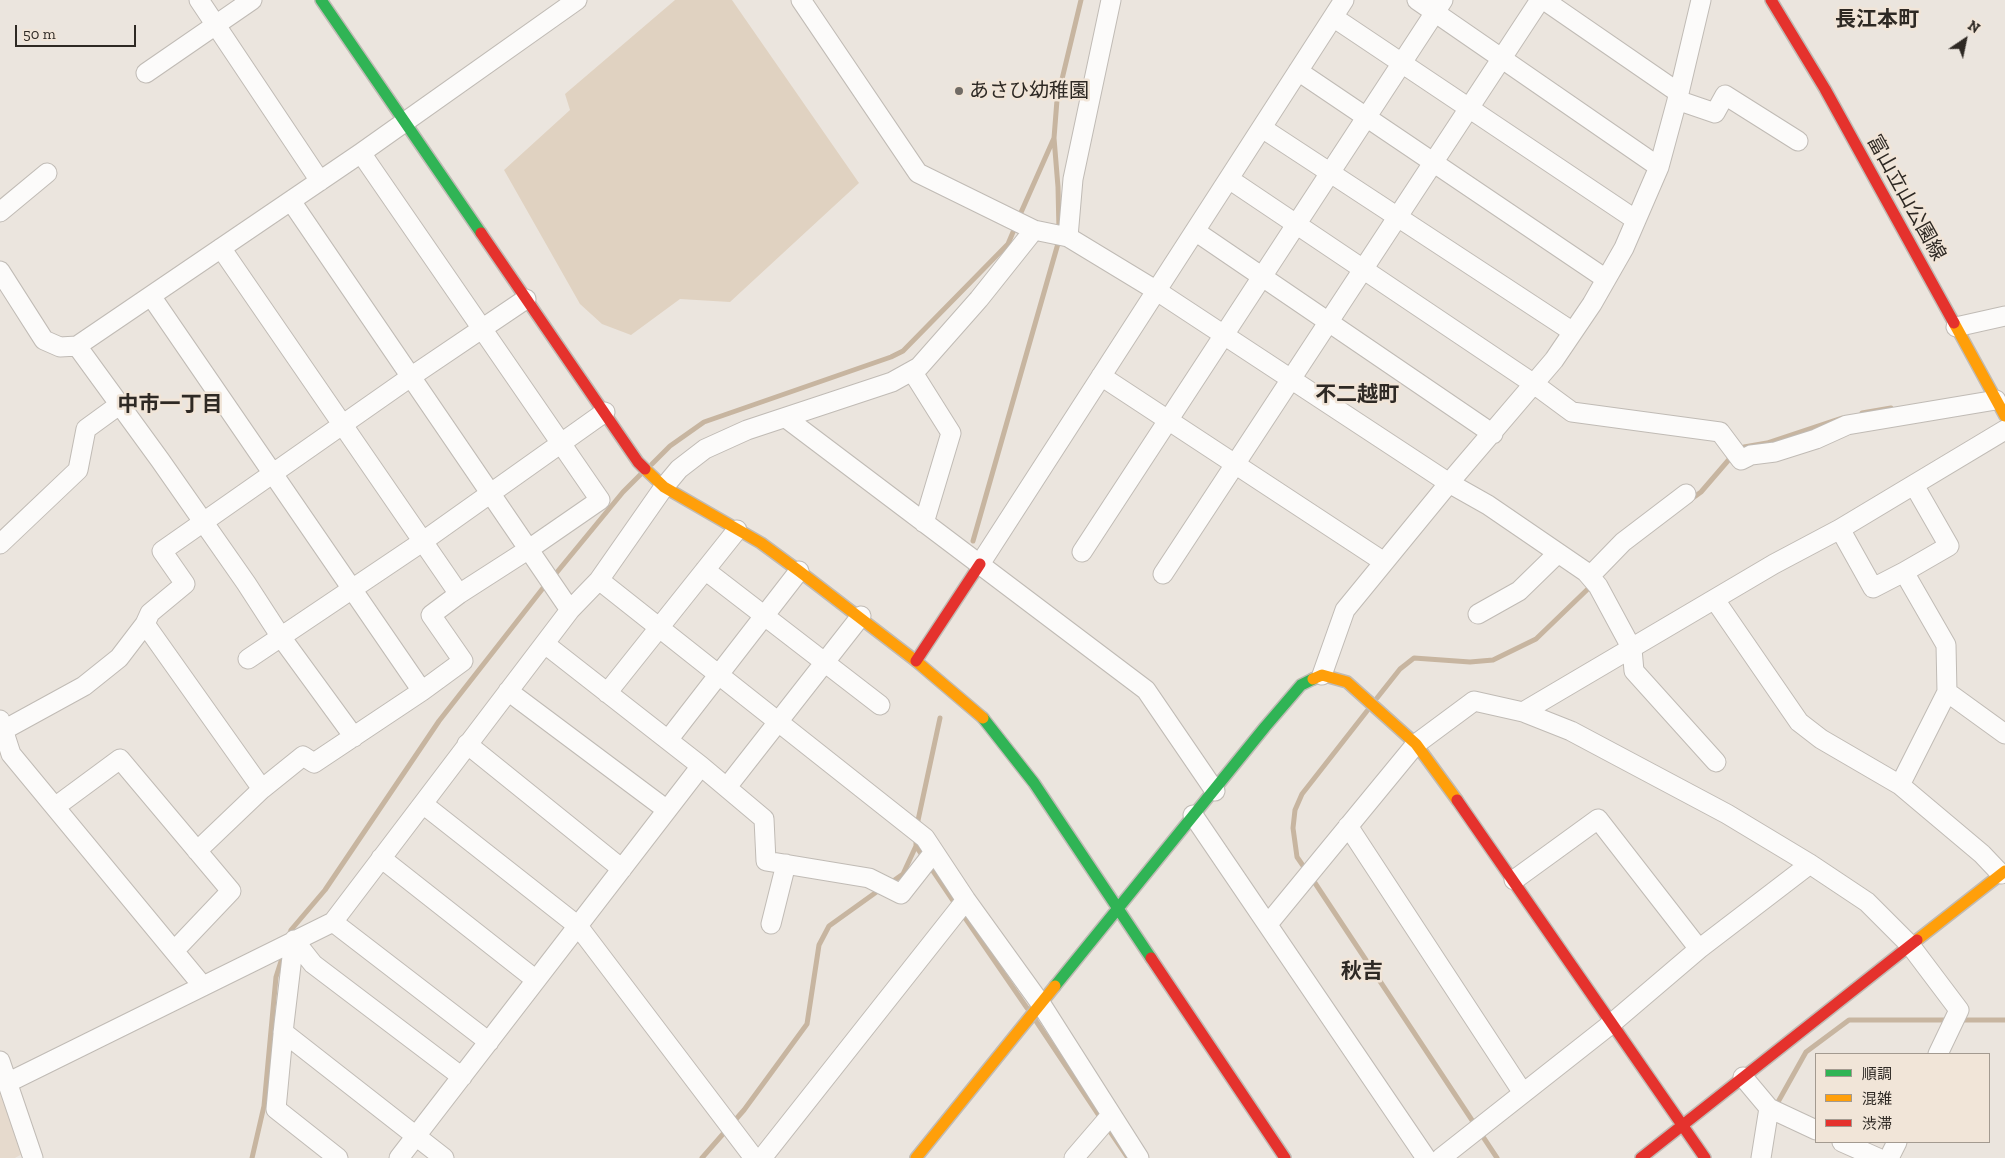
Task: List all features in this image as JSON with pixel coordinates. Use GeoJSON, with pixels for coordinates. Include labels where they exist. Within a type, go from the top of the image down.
{"type":"FeatureCollection","features":[{"type":"Feature","properties":{"kind":"street"},"geometry":{"type":"LineString","coordinates":[[199,0],[320,181]]}},
{"type":"Feature","properties":{"kind":"street"},"geometry":{"type":"LineString","coordinates":[[146,73],[252,0]]}},
{"type":"Feature","properties":{"kind":"street"},"geometry":{"type":"LineString","coordinates":[[322,0],[638,462],[664,488],[761,543],[861,616],[983,718],[1034,783],[1119,907],[1285,1158]]}},
{"type":"Feature","properties":{"kind":"street"},"geometry":{"type":"LineString","coordinates":[[0,271],[44,340],[60,347],[77,346],[361,153],[577,0]]}},
{"type":"Feature","properties":{"kind":"street"},"geometry":{"type":"LineString","coordinates":[[801,0],[918,173],[1034,230],[1068,236],[1157,291],[1450,483],[1488,505],[1558,552],[1594,581],[1632,649],[1634,671],[1716,762]]}},
{"type":"Feature","properties":{"kind":"street"},"geometry":{"type":"LineString","coordinates":[[1068,236],[1073,179],[1111,0]]}},
{"type":"Feature","properties":{"kind":"street"},"geometry":{"type":"LineString","coordinates":[[916,661],[1344,0]]}},
{"type":"Feature","properties":{"kind":"street"},"geometry":{"type":"LineString","coordinates":[[1417,0],[1439,6],[1502,58],[1659,167]]}},
{"type":"Feature","properties":{"kind":"street"},"geometry":{"type":"LineString","coordinates":[[1163,574],[1540,0]]}},
{"type":"Feature","properties":{"kind":"street"},"geometry":{"type":"LineString","coordinates":[[1544,0],[1678,97],[1715,113],[1725,95],[1798,140]]}},
{"type":"Feature","properties":{"kind":"street"},"geometry":{"type":"LineString","coordinates":[[1322,675],[1345,610],[1554,360],[1624,248],[1659,167],[1701,0]]}},
{"type":"Feature","properties":{"kind":"street","name":"富山立山公園線"},"geometry":{"type":"LineString","coordinates":[[1771,0],[1825,89],[2001,408]]}},
{"type":"Feature","properties":{"kind":"street"},"geometry":{"type":"LineString","coordinates":[[1082,552],[1439,6]]}},
{"type":"Feature","properties":{"kind":"street"},"geometry":{"type":"LineString","coordinates":[[1333,17],[1636,220]]}},
{"type":"Feature","properties":{"kind":"street"},"geometry":{"type":"LineString","coordinates":[[1298,71],[1606,279]]}},
{"type":"Feature","properties":{"kind":"street"},"geometry":{"type":"LineString","coordinates":[[1262,128],[1573,332]]}},
{"type":"Feature","properties":{"kind":"street"},"geometry":{"type":"LineString","coordinates":[[197,851],[262,789],[303,756],[314,763],[422,691],[463,661],[431,616],[460,594],[530,549],[600,500],[361,153]]}},
{"type":"Feature","properties":{"kind":"street"},"geometry":{"type":"LineString","coordinates":[[0,212],[47,173]]}},
{"type":"Feature","properties":{"kind":"street"},"geometry":{"type":"LineString","coordinates":[[1228,179],[1534,384],[1572,412],[1720,432],[1741,460],[1751,455],[1775,452],[1816,439],[1847,425],[2001,408]]}},
{"type":"Feature","properties":{"kind":"street"},"geometry":{"type":"LineString","coordinates":[[291,201],[570,610]]}},
{"type":"Feature","properties":{"kind":"street"},"geometry":{"type":"LineString","coordinates":[[7,1083],[202,985],[333,922],[570,610],[599,580],[679,469],[705,449],[746,430],[892,382],[919,367],[979,299],[1034,230]]}},
{"type":"Feature","properties":{"kind":"street"},"geometry":{"type":"LineString","coordinates":[[1195,231],[1493,434]]}},
{"type":"Feature","properties":{"kind":"street"},"geometry":{"type":"LineString","coordinates":[[221,248],[422,542],[460,594]]}},
{"type":"Feature","properties":{"kind":"street"},"geometry":{"type":"LineString","coordinates":[[151,296],[422,691]]}},
{"type":"Feature","properties":{"kind":"street"},"geometry":{"type":"LineString","coordinates":[[202,985],[11,754],[1,726],[84,686],[119,658],[146,624],[150,613],[185,584],[162,551],[412,376],[526,299]]}},
{"type":"Feature","properties":{"kind":"street"},"geometry":{"type":"LineString","coordinates":[[1956,327],[2005,316]]}},
{"type":"Feature","properties":{"kind":"street"},"geometry":{"type":"LineString","coordinates":[[77,346],[160,460],[281,637],[354,736]]}},
{"type":"Feature","properties":{"kind":"street"},"geometry":{"type":"LineString","coordinates":[[912,371],[951,432],[924,523]]}},
{"type":"Feature","properties":{"kind":"street"},"geometry":{"type":"LineString","coordinates":[[1101,376],[1384,562]]}},
{"type":"Feature","properties":{"kind":"street"},"geometry":{"type":"LineString","coordinates":[[0,544],[78,470],[86,429],[119,405]]}},
{"type":"Feature","properties":{"kind":"street"},"geometry":{"type":"LineString","coordinates":[[248,659],[422,542],[605,412]]}},
{"type":"Feature","properties":{"kind":"street"},"geometry":{"type":"LineString","coordinates":[[786,418],[1146,690],[1215,791]]}},
{"type":"Feature","properties":{"kind":"street"},"geometry":{"type":"LineString","coordinates":[[1523,712],[1840,529],[2005,430]]}},
{"type":"Feature","properties":{"kind":"street"},"geometry":{"type":"LineString","coordinates":[[1840,529],[1873,588],[1949,546],[1914,485]]}},
{"type":"Feature","properties":{"kind":"street"},"geometry":{"type":"LineString","coordinates":[[1594,581],[1623,542],[1686,494]]}},
{"type":"Feature","properties":{"kind":"street"},"geometry":{"type":"LineString","coordinates":[[607,693],[737,530]]}},
{"type":"Feature","properties":{"kind":"street"},"geometry":{"type":"LineString","coordinates":[[1478,614],[1519,590],[1558,552]]}},
{"type":"Feature","properties":{"kind":"street"},"geometry":{"type":"LineString","coordinates":[[705,570],[880,705]]}},
{"type":"Feature","properties":{"kind":"street"},"geometry":{"type":"LineString","coordinates":[[668,740],[799,570]]}},
{"type":"Feature","properties":{"kind":"street"},"geometry":{"type":"LineString","coordinates":[[1900,784],[1947,692],[1946,645],[1904,572]]}},
{"type":"Feature","properties":{"kind":"street"},"geometry":{"type":"LineString","coordinates":[[599,580],[925,838],[966,900],[1041,1004],[1139,1158]]}},
{"type":"Feature","properties":{"kind":"street"},"geometry":{"type":"LineString","coordinates":[[1641,1158],[2003,872],[1900,784],[1821,738],[1799,722],[1715,600]]}},
{"type":"Feature","properties":{"kind":"street"},"geometry":{"type":"LineString","coordinates":[[727,788],[861,616]]}},
{"type":"Feature","properties":{"kind":"street"},"geometry":{"type":"LineString","coordinates":[[146,624],[262,789]]}},
{"type":"Feature","properties":{"kind":"street"},"geometry":{"type":"LineString","coordinates":[[545,644],[701,766],[764,819],[766,861],[869,878],[901,894],[934,852]]}},
{"type":"Feature","properties":{"kind":"street"},"geometry":{"type":"LineString","coordinates":[[916,1158],[1301,684],[1322,675],[1347,682],[1416,744],[1514,880],[1611,1024],[1683,1124],[1705,1158]]}},
{"type":"Feature","properties":{"kind":"street"},"geometry":{"type":"LineString","coordinates":[[508,691],[667,810]]}},
{"type":"Feature","properties":{"kind":"street"},"geometry":{"type":"LineString","coordinates":[[1947,692],[2005,734]]}},
{"type":"Feature","properties":{"kind":"street"},"geometry":{"type":"LineString","coordinates":[[1268,924],[1416,744],[1474,701],[1523,712],[1571,730],[1653,776],[1727,814],[1810,864],[1867,902],[1910,945],[1959,1010],[1938,1053]]}},
{"type":"Feature","properties":{"kind":"street"},"geometry":{"type":"LineString","coordinates":[[468,744],[622,868]]}},
{"type":"Feature","properties":{"kind":"street"},"geometry":{"type":"LineString","coordinates":[[55,807],[120,758],[231,891],[174,951]]}},
{"type":"Feature","properties":{"kind":"street"},"geometry":{"type":"LineString","coordinates":[[399,1158],[701,766]]}},
{"type":"Feature","properties":{"kind":"street"},"geometry":{"type":"LineString","coordinates":[[423,804],[578,926],[754,1158]]}},
{"type":"Feature","properties":{"kind":"street"},"geometry":{"type":"LineString","coordinates":[[1193,815],[1426,1158]]}},
{"type":"Feature","properties":{"kind":"street"},"geometry":{"type":"LineString","coordinates":[[1514,880],[1598,819],[1700,949]]}},
{"type":"Feature","properties":{"kind":"street"},"geometry":{"type":"LineString","coordinates":[[1348,826],[1523,1093]]}},
{"type":"Feature","properties":{"kind":"street"},"geometry":{"type":"LineString","coordinates":[[381,858],[536,980]]}},
{"type":"Feature","properties":{"kind":"street"},"geometry":{"type":"LineString","coordinates":[[770,924],[786,864]]}},
{"type":"Feature","properties":{"kind":"street"},"geometry":{"type":"LineString","coordinates":[[1441,1158],[1611,1024],[1700,949],[1810,864]]}},
{"type":"Feature","properties":{"kind":"street"},"geometry":{"type":"LineString","coordinates":[[762,1158],[966,900]]}},
{"type":"Feature","properties":{"kind":"street"},"geometry":{"type":"LineString","coordinates":[[333,922],[489,1042]]}},
{"type":"Feature","properties":{"kind":"street"},"geometry":{"type":"LineString","coordinates":[[294,940],[276,1109],[338,1158]]}},
{"type":"Feature","properties":{"kind":"street"},"geometry":{"type":"LineString","coordinates":[[294,940],[313,964],[462,1077]]}},
{"type":"Feature","properties":{"kind":"street"},"geometry":{"type":"LineString","coordinates":[[283,1032],[444,1158]]}},
{"type":"Feature","properties":{"kind":"street"},"geometry":{"type":"LineString","coordinates":[[0,1061],[33,1158]]}},
{"type":"Feature","properties":{"kind":"street"},"geometry":{"type":"LineString","coordinates":[[1743,1077],[1769,1108],[1815,1130]]}},
{"type":"Feature","properties":{"kind":"street"},"geometry":{"type":"LineString","coordinates":[[1761,1158],[1769,1108]]}},
{"type":"Feature","properties":{"kind":"street"},"geometry":{"type":"LineString","coordinates":[[1074,1158],[1111,1115]]}},
{"type":"Feature","properties":{"kind":"street"},"geometry":{"type":"LineString","coordinates":[[1844,1143],[1878,1158]]}},
{"type":"Feature","properties":{"kind":"street"},"geometry":{"type":"LineString","coordinates":[[1889,1158],[1896,1143]]}},
{"type":"Feature","properties":{"kind":"shaded area"},"geometry":{"type":"Polygon","coordinates":[[[675,0],[732,0],[859,183],[730,302],[680,299],[631,335],[602,324],[580,304],[504,170],[570,110],[565,94],[675,0]]]}},
{"type":"Feature","properties":{"kind":"shaded area"},"geometry":{"type":"Polygon","coordinates":[[[0,1089],[22,1154],[15,1158],[0,1158],[0,1089]]]}},
{"type":"Feature","properties":{"kind":"waterway"},"geometry":{"type":"LineString","coordinates":[[1059,231],[1054,138],[1057,100],[1081,0]]}},
{"type":"Feature","properties":{"kind":"waterway"},"geometry":{"type":"LineString","coordinates":[[1019,217],[1054,138]]}},
{"type":"Feature","properties":{"kind":"waterway"},"geometry":{"type":"LineString","coordinates":[[652,464],[670,446],[704,422],[891,357],[903,351],[1008,244],[1016,225]]}},
{"type":"Feature","properties":{"kind":"waterway"},"geometry":{"type":"LineString","coordinates":[[973,541],[1059,240]]}},
{"type":"Feature","properties":{"kind":"waterway"},"geometry":{"type":"LineString","coordinates":[[1862,413],[1891,408]]}},
{"type":"Feature","properties":{"kind":"waterway"},"geometry":{"type":"LineString","coordinates":[[1739,451],[1744,447],[1767,443],[1842,418]]}},
{"type":"Feature","properties":{"kind":"waterway"},"geometry":{"type":"LineString","coordinates":[[1690,500],[1701,492],[1732,456]]}},
{"type":"Feature","properties":{"kind":"waterway"},"geometry":{"type":"LineString","coordinates":[[553,577],[623,492],[640,475]]}},
{"type":"Feature","properties":{"kind":"waterway"},"geometry":{"type":"LineString","coordinates":[[289,937],[291,930],[325,890],[439,721],[547,583]]}},
{"type":"Feature","properties":{"kind":"waterway"},"geometry":{"type":"LineString","coordinates":[[1377,698],[1400,669],[1414,658],[1470,662],[1493,660],[1536,639],[1593,584]]}},
{"type":"Feature","properties":{"kind":"waterway"},"geometry":{"type":"LineString","coordinates":[[1306,870],[1297,857],[1293,828],[1295,810],[1302,794],[1367,711]]}},
{"type":"Feature","properties":{"kind":"waterway"},"geometry":{"type":"LineString","coordinates":[[917,825],[940,718]]}},
{"type":"Feature","properties":{"kind":"waterway"},"geometry":{"type":"LineString","coordinates":[[916,836],[916,846],[924,858]]}},
{"type":"Feature","properties":{"kind":"waterway"},"geometry":{"type":"LineString","coordinates":[[889,884],[903,874],[916,846]]}},
{"type":"Feature","properties":{"kind":"waterway"},"geometry":{"type":"LineString","coordinates":[[929,865],[956,905]]}},
{"type":"Feature","properties":{"kind":"waterway"},"geometry":{"type":"LineString","coordinates":[[1311,877],[1497,1158]]}},
{"type":"Feature","properties":{"kind":"waterway"},"geometry":{"type":"LineString","coordinates":[[702,1158],[744,1110],[807,1024],[819,945],[829,926],[882,888]]}},
{"type":"Feature","properties":{"kind":"waterway"},"geometry":{"type":"LineString","coordinates":[[961,912],[1027,1008]]}},
{"type":"Feature","properties":{"kind":"waterway"},"geometry":{"type":"LineString","coordinates":[[252,1158],[264,1106],[276,977],[284,952]]}},
{"type":"Feature","properties":{"kind":"waterway"},"geometry":{"type":"LineString","coordinates":[[1777,1109],[1778,1102],[1806,1052],[1849,1020],[1950,1020]]}},
{"type":"Feature","properties":{"kind":"waterway"},"geometry":{"type":"LineString","coordinates":[[1959,1020],[2005,1020]]}},
{"type":"Feature","properties":{"kind":"waterway"},"geometry":{"type":"LineString","coordinates":[[1036,1021],[1102,1120]]}},
{"type":"Feature","properties":{"kind":"waterway"},"geometry":{"type":"LineString","coordinates":[[1107,1127],[1128,1158]]}},
{"type":"Feature","properties":{"kind":"traffic: fast"},"geometry":{"type":"LineString","coordinates":[[321,0],[481,233]]}},
{"type":"Feature","properties":{"kind":"traffic: fast"},"geometry":{"type":"LineString","coordinates":[[1055,986],[1265,727],[1301,685],[1313,679]]}},
{"type":"Feature","properties":{"kind":"traffic: fast"},"geometry":{"type":"LineString","coordinates":[[983,718],[1034,783],[1151,958]]}},
{"type":"Feature","properties":{"kind":"traffic: slow"},"geometry":{"type":"LineString","coordinates":[[1954,323],[2005,416]]}},
{"type":"Feature","properties":{"kind":"traffic: slow"},"geometry":{"type":"LineString","coordinates":[[645,469],[664,487],[761,543],[916,661],[983,718]]}},
{"type":"Feature","properties":{"kind":"traffic: slow"},"geometry":{"type":"LineString","coordinates":[[1313,679],[1322,675],[1347,682],[1416,744],[1457,800]]}},
{"type":"Feature","properties":{"kind":"traffic: slow"},"geometry":{"type":"LineString","coordinates":[[1917,940],[2005,871]]}},
{"type":"Feature","properties":{"kind":"traffic: slow"},"geometry":{"type":"LineString","coordinates":[[916,1158],[1055,986]]}},
{"type":"Feature","properties":{"kind":"traffic: jam"},"geometry":{"type":"LineString","coordinates":[[1771,0],[1825,89],[1954,323]]}},
{"type":"Feature","properties":{"kind":"traffic: jam"},"geometry":{"type":"LineString","coordinates":[[481,233],[638,462],[645,469]]}},
{"type":"Feature","properties":{"kind":"traffic: jam"},"geometry":{"type":"LineString","coordinates":[[916,661],[980,564]]}},
{"type":"Feature","properties":{"kind":"traffic: jam"},"geometry":{"type":"LineString","coordinates":[[1457,800],[1705,1158]]}},
{"type":"Feature","properties":{"kind":"traffic: jam"},"geometry":{"type":"LineString","coordinates":[[1641,1158],[1917,940]]}},
{"type":"Feature","properties":{"kind":"traffic: jam"},"geometry":{"type":"LineString","coordinates":[[1151,958],[1285,1158]]}},
{"type":"Feature","properties":{"kind":"place","name":"あさひ幼稚園"},"geometry":{"type":"Point","coordinates":[959,91]}},
{"type":"Feature","properties":{"kind":"district","name":"長江本町"},"geometry":{"type":"Point","coordinates":[1877,20]}},
{"type":"Feature","properties":{"kind":"district","name":"不二越町"},"geometry":{"type":"Point","coordinates":[1357,395]}},
{"type":"Feature","properties":{"kind":"district","name":"中市一丁目"},"geometry":{"type":"Point","coordinates":[170,405]}},
{"type":"Feature","properties":{"kind":"district","name":"秋吉"},"geometry":{"type":"Point","coordinates":[1362,972]}}]}
